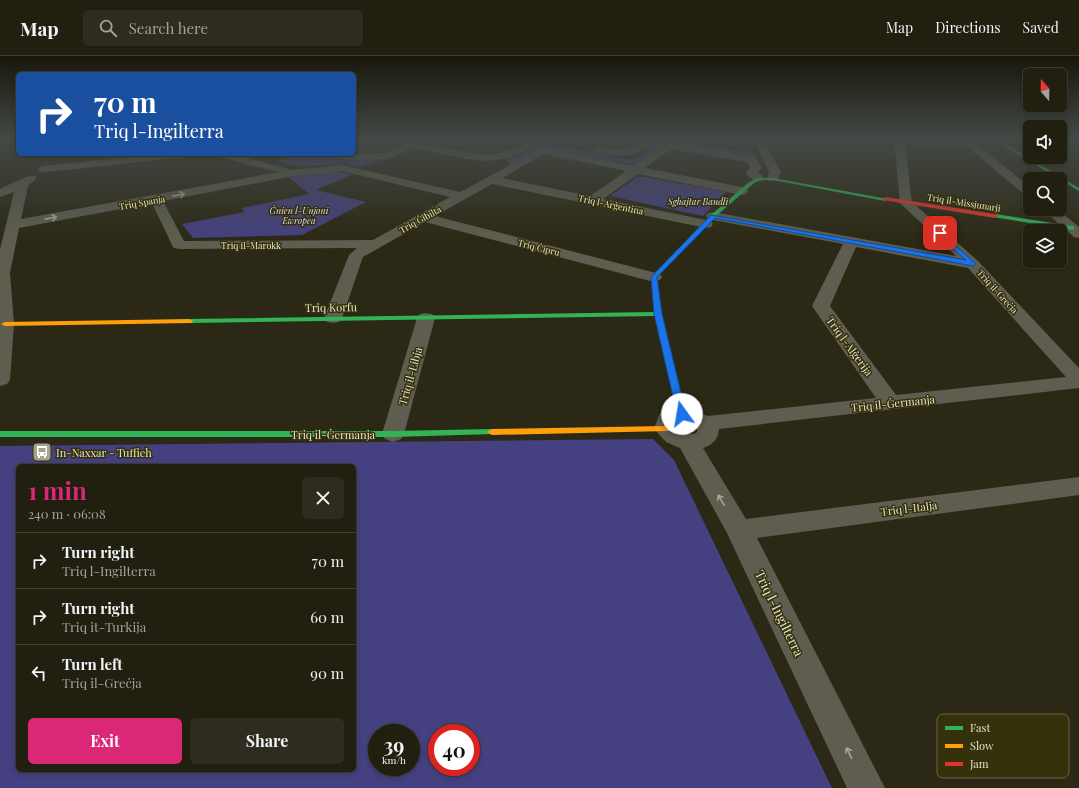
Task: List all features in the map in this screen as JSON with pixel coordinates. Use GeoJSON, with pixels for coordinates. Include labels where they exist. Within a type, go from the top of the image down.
{"type":"FeatureCollection","features":[{"type":"Feature","properties":{"kind":"street"},"geometry":{"type":"LineString","coordinates":[[2,192],[22,184],[39,172]]}},
{"type":"Feature","properties":{"kind":"street","name":"Triq Spanja"},"geometry":{"type":"LineString","coordinates":[[13,225],[302,172]]}},
{"type":"Feature","properties":{"kind":"street","name":"Triq Spanja"},"geometry":{"type":"LineString","coordinates":[[360,172],[461,196]]}},
{"type":"Feature","properties":{"kind":"street","name":"Triq Ġibiltà"},"geometry":{"type":"LineString","coordinates":[[332,318],[356,255],[492,180],[503,172]]}},
{"type":"Feature","properties":{"kind":"street"},"geometry":{"type":"LineString","coordinates":[[593,200],[632,172]]}},
{"type":"Feature","properties":{"kind":"street"},"geometry":{"type":"LineString","coordinates":[[646,172],[742,191]]}},
{"type":"Feature","properties":{"kind":"street"},"geometry":{"type":"LineString","coordinates":[[686,431],[695,416],[682,414],[658,314],[654,277],[710,220],[751,183],[759,179],[753,172]]}},
{"type":"Feature","properties":{"kind":"street"},"geometry":{"type":"LineString","coordinates":[[773,179],[775,172]]}},
{"type":"Feature","properties":{"kind":"street"},"geometry":{"type":"LineString","coordinates":[[903,172],[906,203]]}},
{"type":"Feature","properties":{"kind":"street"},"geometry":{"type":"LineString","coordinates":[[1006,172],[1023,187]]}},
{"type":"Feature","properties":{"kind":"street"},"geometry":{"type":"LineString","coordinates":[[1049,172],[1079,190]]}},
{"type":"Feature","properties":{"kind":"street","name":"Triq il-Missjunarji"},"geometry":{"type":"LineString","coordinates":[[759,179],[773,179],[1075,231]]}},
{"type":"Feature","properties":{"kind":"street","name":"Triq l-Arġentina"},"geometry":{"type":"LineString","coordinates":[[492,180],[593,200],[973,264]]}},
{"type":"Feature","properties":{"kind":"street"},"geometry":{"type":"LineString","coordinates":[[0,380],[5,324],[1,274],[13,225],[11,207],[22,184]]}},
{"type":"Feature","properties":{"kind":"street","name":"Triq il-Marokk"},"geometry":{"type":"LineString","coordinates":[[156,200],[179,245],[374,244]]}},
{"type":"Feature","properties":{"kind":"street","name":"Triq il-Greċja"},"geometry":{"type":"LineString","coordinates":[[906,203],[973,264],[1079,381]]}},
{"type":"Feature","properties":{"kind":"street"},"geometry":{"type":"LineString","coordinates":[[1057,216],[1075,231]]}},
{"type":"Feature","properties":{"kind":"street","name":"Triq Ċipru"},"geometry":{"type":"LineString","coordinates":[[423,217],[654,277]]}},
{"type":"Feature","properties":{"kind":"street","name":"Triq l-Alġerija"},"geometry":{"type":"LineString","coordinates":[[851,243],[821,306],[891,403]]}},
{"type":"Feature","properties":{"kind":"street","name":"Triq Korfu"},"geometry":{"type":"LineString","coordinates":[[5,324],[658,314]]}},
{"type":"Feature","properties":{"kind":"street","name":"Triq il-Libja"},"geometry":{"type":"LineString","coordinates":[[393,434],[426,318]]}},
{"type":"Feature","properties":{"kind":"street","name":"Triq il-Ġermanja"},"geometry":{"type":"LineString","coordinates":[[0,434],[393,434],[686,431],[891,403],[1079,381]]}},
{"type":"Feature","properties":{"kind":"street","name":"Triq l-Ingilterra"},"geometry":{"type":"LineString","coordinates":[[686,431],[739,530],[866,788]]}},
{"type":"Feature","properties":{"kind":"street","name":"Triq l-Italja"},"geometry":{"type":"LineString","coordinates":[[739,530],[1079,486]]}},
{"type":"Feature","properties":{"kind":"green space","name":"Ġnien l-Unjoni Ewropea"},"geometry":{"type":"Polygon","coordinates":[[[324,172],[353,174],[316,190],[366,202],[302,235],[193,238],[182,224],[245,212],[242,208],[309,194],[289,177],[324,172]]]}},
{"type":"Feature","properties":{"kind":"green space","name":"Sghajtar Bandli"},"geometry":{"type":"Polygon","coordinates":[[[637,177],[646,177],[726,192],[703,216],[610,196],[637,177]]]}},
{"type":"Feature","properties":{"kind":"green space"},"geometry":{"type":"Polygon","coordinates":[[[653,439],[674,460],[832,788],[0,788],[0,446],[653,439]]]}},
{"type":"Feature","properties":{"kind":"traffic: fast"},"geometry":{"type":"LineString","coordinates":[[1049,172],[1079,190]]}},
{"type":"Feature","properties":{"kind":"traffic: fast"},"geometry":{"type":"LineString","coordinates":[[682,414],[658,314],[654,277],[713,216],[751,183],[759,179],[773,179],[885,199]]}},
{"type":"Feature","properties":{"kind":"traffic: fast"},"geometry":{"type":"LineString","coordinates":[[995,216],[1072,228]]}},
{"type":"Feature","properties":{"kind":"traffic: fast"},"geometry":{"type":"LineString","coordinates":[[189,321],[658,314]]}},
{"type":"Feature","properties":{"kind":"traffic: fast"},"geometry":{"type":"LineString","coordinates":[[0,434],[393,434],[492,432]]}},
{"type":"Feature","properties":{"kind":"traffic: slow"},"geometry":{"type":"LineString","coordinates":[[5,324],[189,321]]}},
{"type":"Feature","properties":{"kind":"traffic: slow"},"geometry":{"type":"LineString","coordinates":[[492,432],[665,429]]}},
{"type":"Feature","properties":{"kind":"traffic: jam"},"geometry":{"type":"LineString","coordinates":[[885,199],[995,216]]}},
{"type":"Feature","properties":{"kind":"place","name":"In-Naxxar - Tuffieh"},"geometry":{"type":"Point","coordinates":[42,452]}},
{"type":"Feature","properties":{"kind":"route"},"geometry":{"type":"LineString","coordinates":[[682,414],[658,314],[654,277],[713,216],[851,243],[973,264],[940,233]]}}]}
